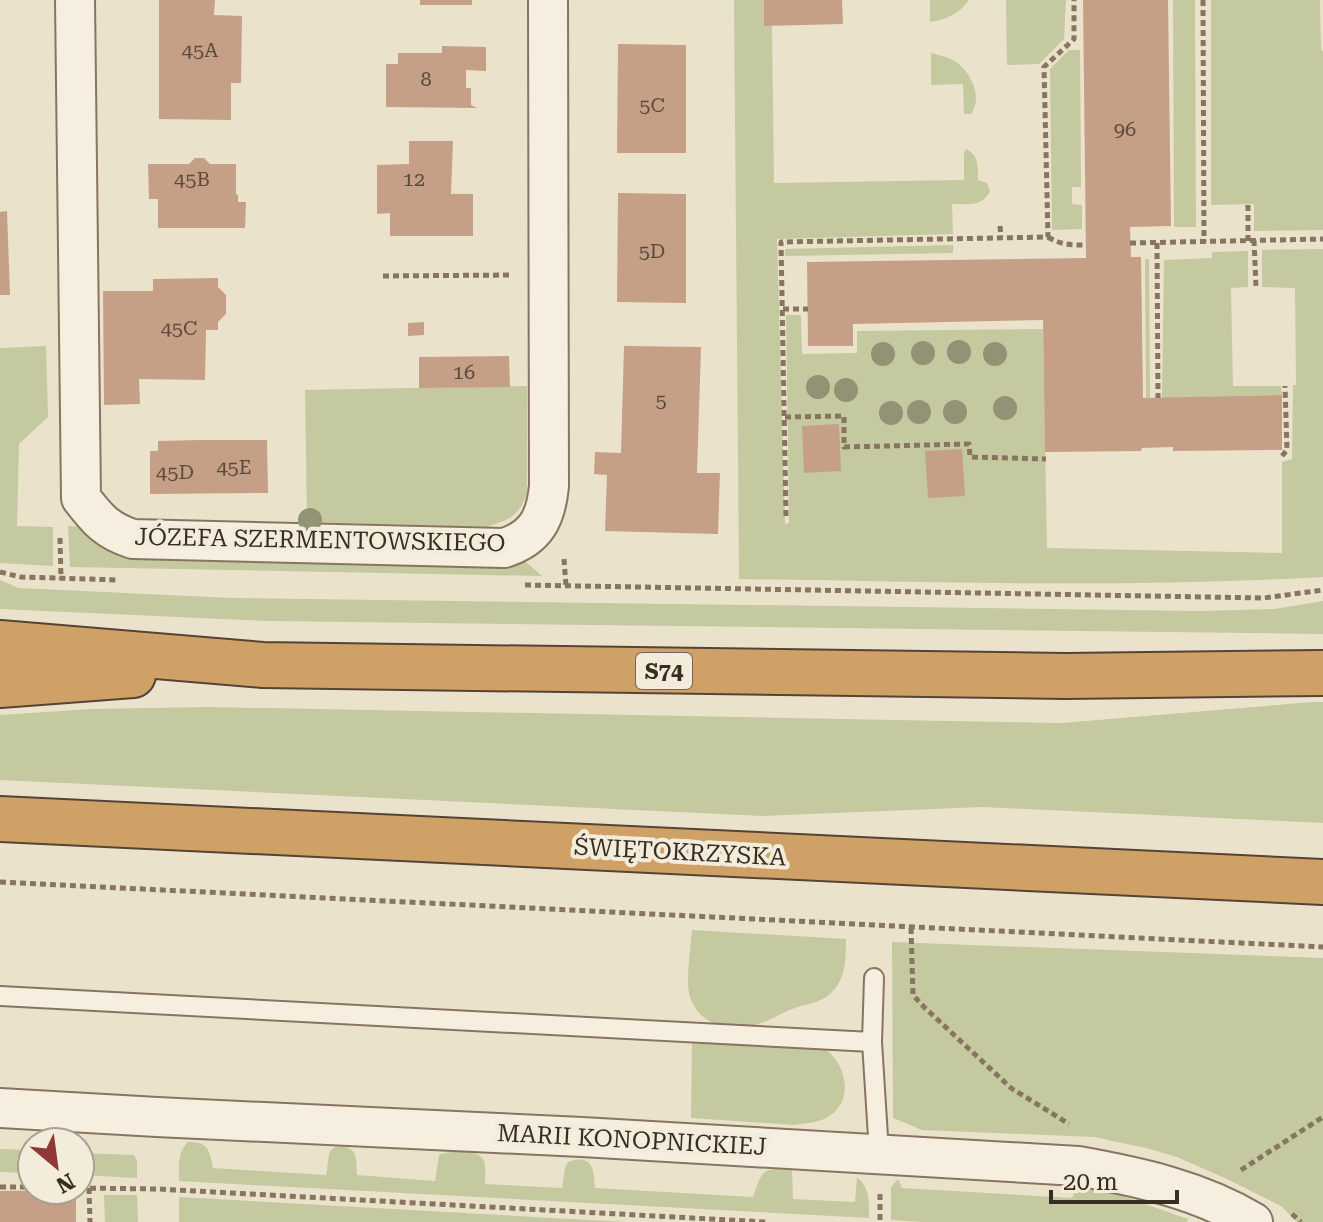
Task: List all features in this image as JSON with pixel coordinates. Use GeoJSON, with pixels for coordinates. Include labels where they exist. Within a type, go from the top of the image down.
{"type":"FeatureCollection","features":[{"type":"Feature","properties":{"kind":"highway"},"geometry":{"type":"LineString","coordinates":[[0,643],[263,665]]}},
{"type":"Feature","properties":{"kind":"highway","name":"S74"},"geometry":{"type":"LineString","coordinates":[[0,685],[263,665],[1065,676],[1323,673]]}},
{"type":"Feature","properties":{"kind":"highway","name":"ŚWIĘTOKRZYSKA"},"geometry":{"type":"LineString","coordinates":[[12,823],[1323,882]]}},
{"type":"Feature","properties":{"kind":"street","name":"JÓZEFA SZERMENTOWSKIEGO"},"geometry":{"type":"LineString","coordinates":[[75,0],[81,498],[104,526],[133,539],[504,548],[519,543],[532,533],[543,518],[548,502],[548,0]]}},
{"type":"Feature","properties":{"kind":"street","name":"MARII KONOPNICKIEJ"},"geometry":{"type":"LineString","coordinates":[[0,1108],[1078,1166],[1178,1188],[1211,1200],[1253,1222]]}},
{"type":"Feature","properties":{"kind":"lane"},"geometry":{"type":"LineString","coordinates":[[874,978],[872,1042],[879,1153]]}},
{"type":"Feature","properties":{"kind":"lane"},"geometry":{"type":"LineString","coordinates":[[0,996],[872,1042]]}},
{"type":"Feature","properties":{"kind":"path"},"geometry":{"type":"LineString","coordinates":[[1048,237],[1044,67],[1074,39],[1074,0]]}},
{"type":"Feature","properties":{"kind":"path"},"geometry":{"type":"LineString","coordinates":[[1203,0],[1204,242]]}},
{"type":"Feature","properties":{"kind":"path"},"geometry":{"type":"LineString","coordinates":[[1248,205],[1256,287]]}},
{"type":"Feature","properties":{"kind":"path"},"geometry":{"type":"LineString","coordinates":[[1000,226],[1001,237]]}},
{"type":"Feature","properties":{"kind":"path"},"geometry":{"type":"LineString","coordinates":[[786,516],[781,242],[1048,237],[1058,243],[1086,245]]}},
{"type":"Feature","properties":{"kind":"path"},"geometry":{"type":"LineString","coordinates":[[1130,243],[1323,239]]}},
{"type":"Feature","properties":{"kind":"path"},"geometry":{"type":"LineString","coordinates":[[1157,243],[1158,398]]}},
{"type":"Feature","properties":{"kind":"path"},"geometry":{"type":"LineString","coordinates":[[383,276],[547,274]]}},
{"type":"Feature","properties":{"kind":"path"},"geometry":{"type":"LineString","coordinates":[[783,309],[808,309]]}},
{"type":"Feature","properties":{"kind":"path"},"geometry":{"type":"LineString","coordinates":[[1282,456],[1287,450],[1285,386]]}},
{"type":"Feature","properties":{"kind":"path"},"geometry":{"type":"LineString","coordinates":[[785,417],[844,416],[844,447],[969,444],[970,457],[1046,459]]}},
{"type":"Feature","properties":{"kind":"path"},"geometry":{"type":"LineString","coordinates":[[60,527],[61,579]]}},
{"type":"Feature","properties":{"kind":"path"},"geometry":{"type":"LineString","coordinates":[[717,588],[1264,598],[1323,590]]}},
{"type":"Feature","properties":{"kind":"path"},"geometry":{"type":"LineString","coordinates":[[0,882],[1323,947]]}},
{"type":"Feature","properties":{"kind":"path"},"geometry":{"type":"LineString","coordinates":[[911,928],[913,995],[1011,1088],[1079,1131]]}},
{"type":"Feature","properties":{"kind":"path"},"geometry":{"type":"LineString","coordinates":[[1239,1171],[1323,1117]]}},
{"type":"Feature","properties":{"kind":"path"},"geometry":{"type":"LineString","coordinates":[[96,1188],[766,1222]]}},
{"type":"Feature","properties":{"kind":"green space"},"geometry":{"type":"Polygon","coordinates":[[[734,0],[764,0],[764,26],[772,26],[774,183],[964,180],[966,149],[976,158],[978,180],[987,183],[990,191],[979,202],[952,204],[953,234],[777,239],[785,524],[789,523],[786,315],[801,315],[802,354],[857,353],[857,331],[1043,329],[1047,548],[1282,553],[1282,462],[1292,459],[1293,385],[1296,385],[1295,288],[1262,287],[1262,250],[1323,249],[1323,577],[1104,583],[739,579],[734,0]]]}},
{"type":"Feature","properties":{"kind":"green space"},"geometry":{"type":"Polygon","coordinates":[[[930,0],[969,0],[952,15],[930,22],[930,0]]]}},
{"type":"Feature","properties":{"kind":"green space"},"geometry":{"type":"Polygon","coordinates":[[[1006,0],[1066,0],[1064,39],[1039,64],[1007,65],[1006,0]]]}},
{"type":"Feature","properties":{"kind":"green space"},"geometry":{"type":"Polygon","coordinates":[[[1173,0],[1195,0],[1196,227],[1174,227],[1173,0]]]}},
{"type":"Feature","properties":{"kind":"green space"},"geometry":{"type":"Polygon","coordinates":[[[1211,0],[1320,0],[1323,230],[1254,231],[1254,204],[1211,205],[1211,0]]]}},
{"type":"Feature","properties":{"kind":"green space"},"geometry":{"type":"Polygon","coordinates":[[[1069,50],[1080,50],[1081,187],[1072,187],[1072,204],[1082,205],[1082,229],[1052,230],[1050,69],[1069,50]]]}},
{"type":"Feature","properties":{"kind":"green space"},"geometry":{"type":"Polygon","coordinates":[[[931,53],[954,61],[969,76],[976,95],[971,114],[964,114],[963,84],[931,85],[931,53]]]}},
{"type":"Feature","properties":{"kind":"green space"},"geometry":{"type":"Polygon","coordinates":[[[953,245],[953,253],[785,256],[785,249],[953,245]]]}},
{"type":"Feature","properties":{"kind":"green space"},"geometry":{"type":"Polygon","coordinates":[[[1248,251],[1248,287],[1231,288],[1233,386],[1281,386],[1282,395],[1162,398],[1164,260],[1212,258],[1212,252],[1248,251]]]}},
{"type":"Feature","properties":{"kind":"green space"},"geometry":{"type":"Polygon","coordinates":[[[1145,259],[1149,259],[1150,398],[1146,398],[1145,259]]]}},
{"type":"Feature","properties":{"kind":"green space"},"geometry":{"type":"Polygon","coordinates":[[[46,346],[48,417],[19,444],[17,526],[53,527],[53,566],[0,563],[0,348],[46,346]]]}},
{"type":"Feature","properties":{"kind":"green space"},"geometry":{"type":"Polygon","coordinates":[[[527,386],[527,493],[512,516],[486,527],[307,522],[305,390],[527,386]]]}},
{"type":"Feature","properties":{"kind":"green space"},"geometry":{"type":"Polygon","coordinates":[[[68,526],[520,557],[542,576],[70,567],[68,526]]]}},
{"type":"Feature","properties":{"kind":"green space"},"geometry":{"type":"Polygon","coordinates":[[[0,580],[19,588],[232,598],[1201,611],[1274,609],[1323,601],[1323,634],[267,621],[0,609],[0,580]]]}},
{"type":"Feature","properties":{"kind":"green space"},"geometry":{"type":"Polygon","coordinates":[[[1323,702],[1323,823],[982,807],[762,816],[0,780],[0,715],[91,709],[208,707],[1062,723],[1323,702]]]}},
{"type":"Feature","properties":{"kind":"green space"},"geometry":{"type":"Polygon","coordinates":[[[692,930],[846,939],[842,975],[833,991],[818,1001],[756,1025],[722,1026],[703,1017],[690,997],[688,974],[692,930]]]}},
{"type":"Feature","properties":{"kind":"green space"},"geometry":{"type":"Polygon","coordinates":[[[892,942],[1323,958],[1323,1222],[1297,1222],[1281,1206],[1227,1179],[1177,1157],[1146,1148],[1094,1137],[922,1130],[893,1118],[892,942]]]}},
{"type":"Feature","properties":{"kind":"green space"},"geometry":{"type":"Polygon","coordinates":[[[692,1040],[821,1047],[837,1061],[842,1071],[842,1102],[826,1118],[795,1125],[691,1118],[692,1040]]]}},
{"type":"Feature","properties":{"kind":"green space"},"geometry":{"type":"Polygon","coordinates":[[[188,1142],[200,1143],[207,1148],[213,1168],[326,1175],[330,1151],[342,1146],[355,1154],[357,1175],[435,1181],[439,1155],[468,1152],[479,1155],[484,1161],[485,1184],[562,1188],[568,1162],[583,1160],[593,1169],[595,1188],[753,1197],[765,1172],[782,1169],[792,1170],[793,1199],[855,1202],[857,1177],[867,1190],[869,1218],[179,1181],[180,1155],[188,1142]]]}},
{"type":"Feature","properties":{"kind":"green space"},"geometry":{"type":"Polygon","coordinates":[[[0,1149],[16,1150],[16,1172],[0,1172],[0,1149]]]}},
{"type":"Feature","properties":{"kind":"green space"},"geometry":{"type":"Polygon","coordinates":[[[96,1154],[134,1155],[137,1178],[96,1176],[96,1154]]]}},
{"type":"Feature","properties":{"kind":"green space"},"geometry":{"type":"Polygon","coordinates":[[[898,1179],[902,1188],[1072,1198],[1077,1186],[1114,1193],[1188,1219],[1187,1222],[891,1220],[891,1187],[898,1179]]]}},
{"type":"Feature","properties":{"kind":"green space"},"geometry":{"type":"Polygon","coordinates":[[[104,1195],[137,1195],[138,1222],[105,1222],[104,1195]]]}},
{"type":"Feature","properties":{"kind":"green space"},"geometry":{"type":"Polygon","coordinates":[[[179,1197],[571,1219],[628,1222],[179,1222],[179,1197]]]}},
{"type":"Feature","properties":{"kind":"building"},"geometry":{"type":"Polygon","coordinates":[[[159,0],[215,0],[214,15],[242,16],[241,83],[231,83],[231,120],[159,119],[159,0]]]}},
{"type":"Feature","properties":{"kind":"building"},"geometry":{"type":"Polygon","coordinates":[[[420,0],[472,0],[472,5],[420,5],[420,0]]]}},
{"type":"Feature","properties":{"kind":"building"},"geometry":{"type":"Polygon","coordinates":[[[764,0],[842,0],[843,24],[764,26],[764,0]]]}},
{"type":"Feature","properties":{"kind":"building"},"geometry":{"type":"Polygon","coordinates":[[[1083,0],[1168,0],[1171,226],[1130,227],[1131,257],[1141,257],[1143,398],[1282,395],[1282,450],[1173,451],[1173,447],[1142,448],[1141,451],[1045,452],[1043,320],[853,324],[853,346],[808,346],[807,262],[1086,258],[1083,0]]]}},
{"type":"Feature","properties":{"kind":"building"},"geometry":{"type":"Polygon","coordinates":[[[618,44],[686,45],[686,153],[617,153],[618,44]]]}},
{"type":"Feature","properties":{"kind":"building"},"geometry":{"type":"Polygon","coordinates":[[[442,46],[486,47],[486,71],[466,70],[466,88],[471,88],[471,105],[477,108],[386,107],[386,64],[398,64],[398,53],[442,53],[442,46]]]}},
{"type":"Feature","properties":{"kind":"building"},"geometry":{"type":"Polygon","coordinates":[[[409,141],[453,141],[451,194],[473,194],[473,236],[390,236],[390,213],[377,214],[377,165],[409,164],[409,141]]]}},
{"type":"Feature","properties":{"kind":"building"},"geometry":{"type":"Polygon","coordinates":[[[195,158],[204,158],[210,164],[236,164],[238,202],[246,202],[245,228],[158,228],[158,199],[149,199],[148,164],[189,164],[195,158]]]}},
{"type":"Feature","properties":{"kind":"building"},"geometry":{"type":"Polygon","coordinates":[[[618,193],[686,194],[686,303],[617,302],[618,193]]]}},
{"type":"Feature","properties":{"kind":"building"},"geometry":{"type":"Polygon","coordinates":[[[7,211],[10,295],[0,295],[0,212],[7,211]]]}},
{"type":"Feature","properties":{"kind":"building"},"geometry":{"type":"Polygon","coordinates":[[[218,278],[218,287],[226,295],[226,314],[218,322],[218,330],[206,330],[205,380],[139,379],[140,404],[104,405],[103,291],[153,291],[153,279],[218,278]]]}},
{"type":"Feature","properties":{"kind":"building"},"geometry":{"type":"Polygon","coordinates":[[[424,322],[424,335],[408,336],[408,323],[424,322]]]}},
{"type":"Feature","properties":{"kind":"building"},"geometry":{"type":"Polygon","coordinates":[[[624,346],[701,347],[697,473],[720,473],[718,534],[605,531],[607,475],[594,474],[595,452],[621,453],[624,346]]]}},
{"type":"Feature","properties":{"kind":"building"},"geometry":{"type":"Polygon","coordinates":[[[509,356],[510,387],[419,388],[419,357],[509,356]]]}},
{"type":"Feature","properties":{"kind":"building"},"geometry":{"type":"Polygon","coordinates":[[[839,424],[841,471],[804,473],[802,426],[839,424]]]}},
{"type":"Feature","properties":{"kind":"building"},"geometry":{"type":"Polygon","coordinates":[[[267,440],[268,493],[150,494],[150,451],[158,451],[158,441],[267,440]]]}},
{"type":"Feature","properties":{"kind":"building"},"geometry":{"type":"Polygon","coordinates":[[[962,449],[965,496],[928,498],[925,451],[962,449]]]}},
{"type":"Feature","properties":{"kind":"building"},"geometry":{"type":"Polygon","coordinates":[[[0,1191],[16,1191],[16,1206],[76,1206],[76,1222],[0,1222],[0,1191]]]}}]}
